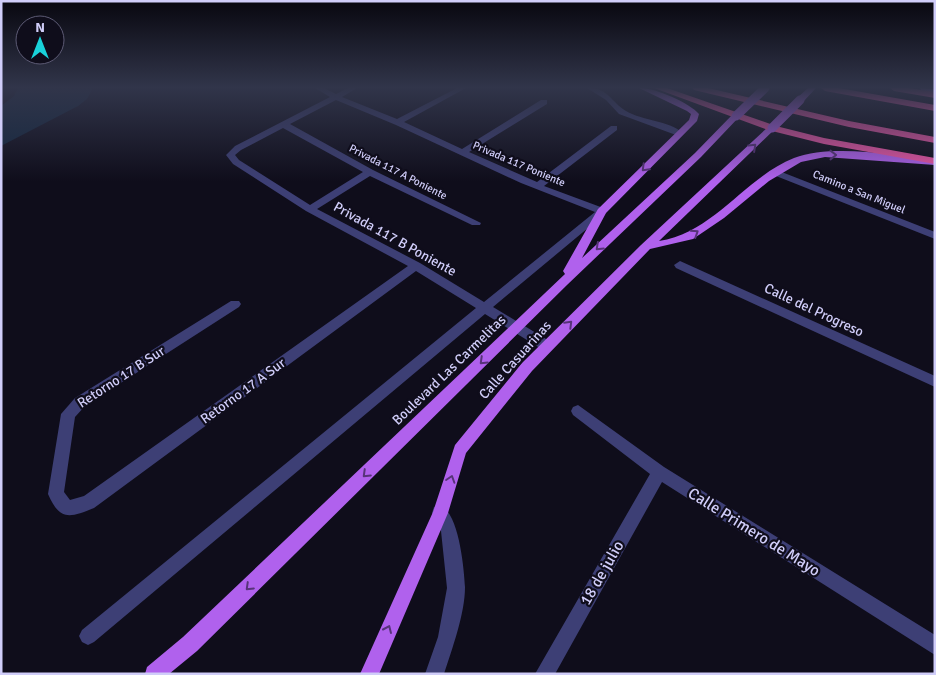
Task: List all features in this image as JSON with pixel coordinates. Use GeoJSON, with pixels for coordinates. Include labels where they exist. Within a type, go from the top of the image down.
{"type":"FeatureCollection","features":[{"type":"Feature","properties":{"kind":"highway"},"geometry":{"type":"LineString","coordinates":[[746,120],[824,141],[935,162]]}},
{"type":"Feature","properties":{"kind":"highway"},"geometry":{"type":"LineString","coordinates":[[830,120],[935,140]]}},
{"type":"Feature","properties":{"kind":"main road"},"geometry":{"type":"LineString","coordinates":[[563,282],[602,211],[693,120]]}},
{"type":"Feature","properties":{"kind":"main road","name":"Boulevard Las Carmelitas"},"geometry":{"type":"LineString","coordinates":[[154,674],[197,637],[733,120]]}},
{"type":"Feature","properties":{"kind":"main road"},"geometry":{"type":"LineString","coordinates":[[772,128],[780,120]]}},
{"type":"Feature","properties":{"kind":"main road","name":"Calle Casuarinas"},"geometry":{"type":"LineString","coordinates":[[369,674],[440,513],[460,450],[501,398],[547,346],[648,246],[772,128]]}},
{"type":"Feature","properties":{"kind":"main road"},"geometry":{"type":"LineString","coordinates":[[648,246],[679,241],[690,236],[774,172],[792,162],[816,155],[857,155],[935,162]]}},
{"type":"Feature","properties":{"kind":"street"},"geometry":{"type":"LineString","coordinates":[[283,124],[291,120]]}},
{"type":"Feature","properties":{"kind":"street","name":"Privada 117 Poniente"},"geometry":{"type":"LineString","coordinates":[[392,120],[462,153],[602,211]]}},
{"type":"Feature","properties":{"kind":"street"},"geometry":{"type":"LineString","coordinates":[[398,122],[403,120]]}},
{"type":"Feature","properties":{"kind":"street"},"geometry":{"type":"LineString","coordinates":[[462,153],[516,120]]}},
{"type":"Feature","properties":{"kind":"street"},"geometry":{"type":"LineString","coordinates":[[642,120],[679,133]]}},
{"type":"Feature","properties":{"kind":"street","name":"Privada 117 B Poniente"},"geometry":{"type":"LineString","coordinates":[[283,124],[238,148],[230,155],[236,162],[310,208],[416,266],[547,346]]}},
{"type":"Feature","properties":{"kind":"street","name":"Privada 117 A Poniente"},"geometry":{"type":"LineString","coordinates":[[283,124],[370,172],[476,223]]}},
{"type":"Feature","properties":{"kind":"street"},"geometry":{"type":"LineString","coordinates":[[538,186],[614,128]]}},
{"type":"Feature","properties":{"kind":"street"},"geometry":{"type":"LineString","coordinates":[[310,208],[370,172]]}},
{"type":"Feature","properties":{"kind":"street","name":"Camino a San Miguel"},"geometry":{"type":"LineString","coordinates":[[774,172],[935,236]]}},
{"type":"Feature","properties":{"kind":"street"},"geometry":{"type":"LineString","coordinates":[[88,636],[602,211]]}},
{"type":"Feature","properties":{"kind":"street","name":"Calle del Progreso"},"geometry":{"type":"LineString","coordinates":[[680,265],[935,382]]}},
{"type":"Feature","properties":{"kind":"street","name":"Retorno 17 A Sur"},"geometry":{"type":"LineString","coordinates":[[67,509],[88,503],[416,266]]}},
{"type":"Feature","properties":{"kind":"street","name":"Retorno 17 B Sur"},"geometry":{"type":"LineString","coordinates":[[67,509],[56,494],[68,414],[80,402],[234,304]]}},
{"type":"Feature","properties":{"kind":"street","name":"Calle Primero de Mayo"},"geometry":{"type":"LineString","coordinates":[[578,411],[660,472],[935,646]]}},
{"type":"Feature","properties":{"kind":"street","name":"18 de julio"},"geometry":{"type":"LineString","coordinates":[[544,674],[660,472]]}},
{"type":"Feature","properties":{"kind":"street"},"geometry":{"type":"LineString","coordinates":[[434,674],[447,637],[456,588],[450,529],[440,513]]}},
{"type":"Feature","properties":{"kind":"water"},"geometry":{"type":"Polygon","coordinates":[[[1,120],[52,120],[1,146],[1,120]]]}}]}
